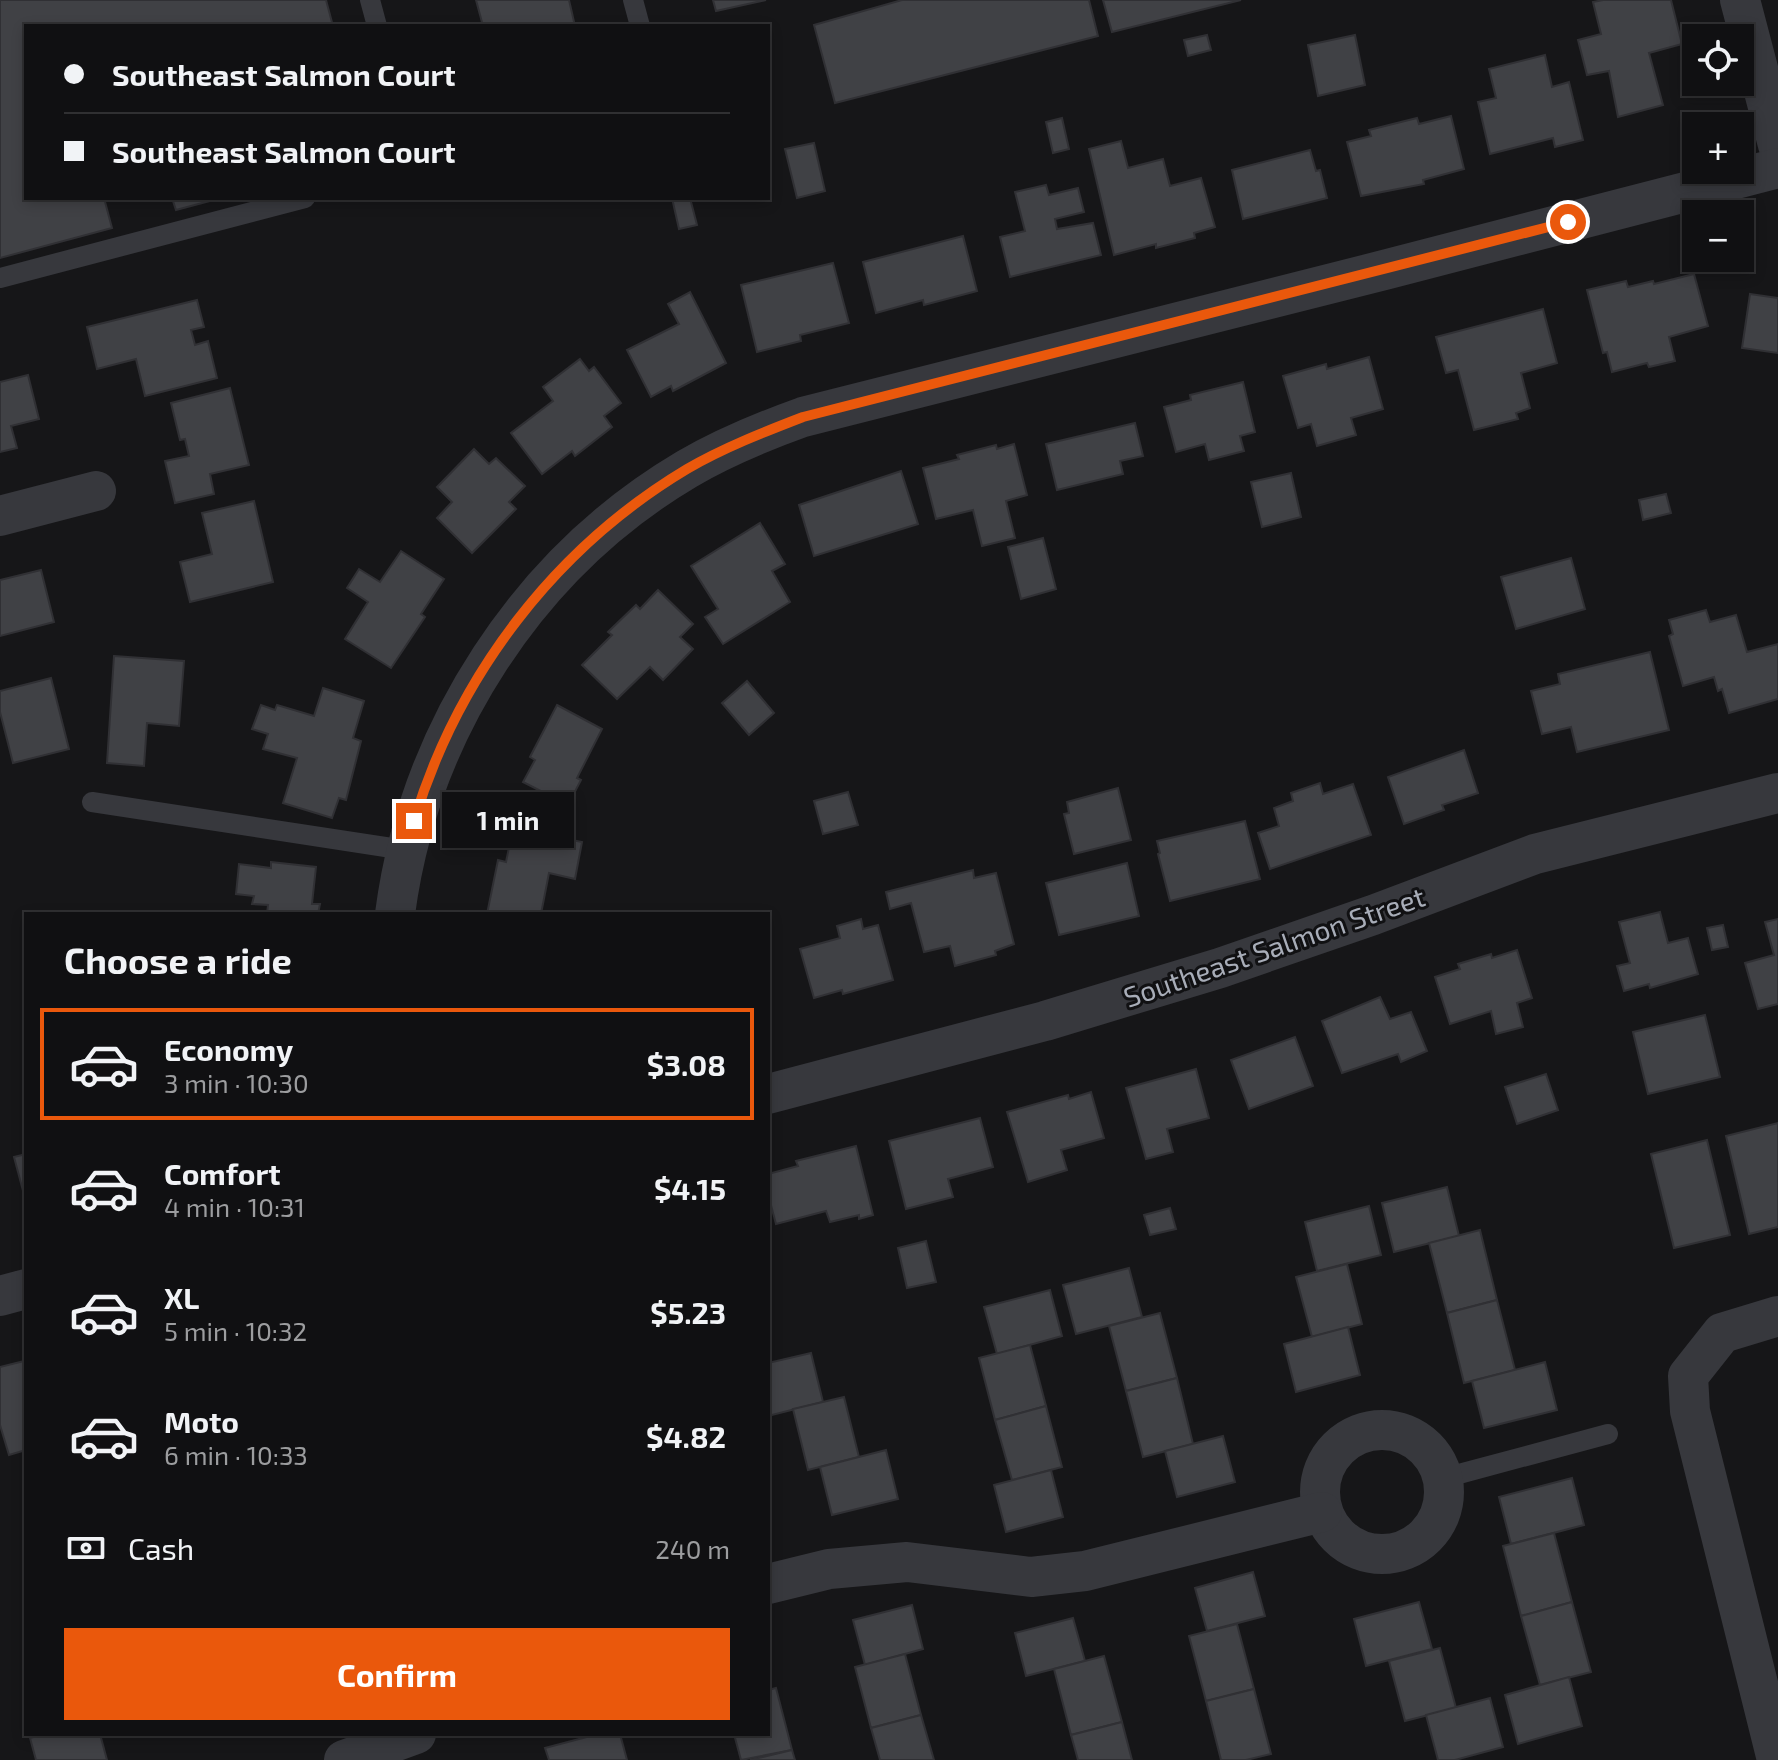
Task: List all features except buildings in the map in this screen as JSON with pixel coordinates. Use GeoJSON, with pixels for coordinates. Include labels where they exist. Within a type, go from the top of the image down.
{"type":"FeatureCollection","features":[{"type":"Feature","properties":{"kind":"street"},"geometry":{"type":"LineString","coordinates":[[1740,0],[1778,145]]}},
{"type":"Feature","properties":{"kind":"street"},"geometry":{"type":"LineString","coordinates":[[395,912],[405,850],[423,792],[477,676],[555,574],[618,517],[687,469],[763,432],[803,417],[1778,168]]}},
{"type":"Feature","properties":{"kind":"street"},"geometry":{"type":"LineString","coordinates":[[0,516],[96,491]]}},
{"type":"Feature","properties":{"kind":"street","name":"Southeast Salmon Street"},"geometry":{"type":"LineString","coordinates":[[770,1093],[1045,1021],[1220,968],[1535,854],[1778,793]]}},
{"type":"Feature","properties":{"kind":"street"},"geometry":{"type":"LineString","coordinates":[[0,1296],[24,1290]]}},
{"type":"Feature","properties":{"kind":"street"},"geometry":{"type":"LineString","coordinates":[[1777,1760],[1690,1411],[1688,1376],[1722,1333],[1778,1316]]}},
{"type":"Feature","properties":{"kind":"street"},"geometry":{"type":"LineString","coordinates":[[1375,1430],[1398,1432],[1419,1441],[1435,1457],[1444,1478],[1444,1506],[1433,1530],[1412,1549],[1385,1555],[1358,1551],[1335,1536],[1322,1512],[1319,1491],[1323,1470],[1335,1451],[1353,1436],[1375,1430]]}},
{"type":"Feature","properties":{"kind":"street"},"geometry":{"type":"LineString","coordinates":[[770,1584],[829,1569],[907,1562],[1031,1577],[1085,1571],[1322,1512]]}},
{"type":"Feature","properties":{"kind":"street"},"geometry":{"type":"LineString","coordinates":[[344,1760],[410,1736]]}},
{"type":"Feature","properties":{"kind":"lane"},"geometry":{"type":"LineString","coordinates":[[370,0],[376,24]]}},
{"type":"Feature","properties":{"kind":"lane"},"geometry":{"type":"LineString","coordinates":[[633,0],[639,24]]}},
{"type":"Feature","properties":{"kind":"lane"},"geometry":{"type":"LineString","coordinates":[[0,278],[297,200]]}},
{"type":"Feature","properties":{"kind":"lane"},"geometry":{"type":"LineString","coordinates":[[92,802],[405,850]]}},
{"type":"Feature","properties":{"kind":"lane"},"geometry":{"type":"LineString","coordinates":[[1444,1478],[1608,1434]]}},
{"type":"Feature","properties":{"kind":"route"},"geometry":{"type":"LineString","coordinates":[[414,821],[423,792],[477,676],[527,607],[585,545],[618,517],[687,469],[763,432],[803,417],[1568,222]]}}]}
